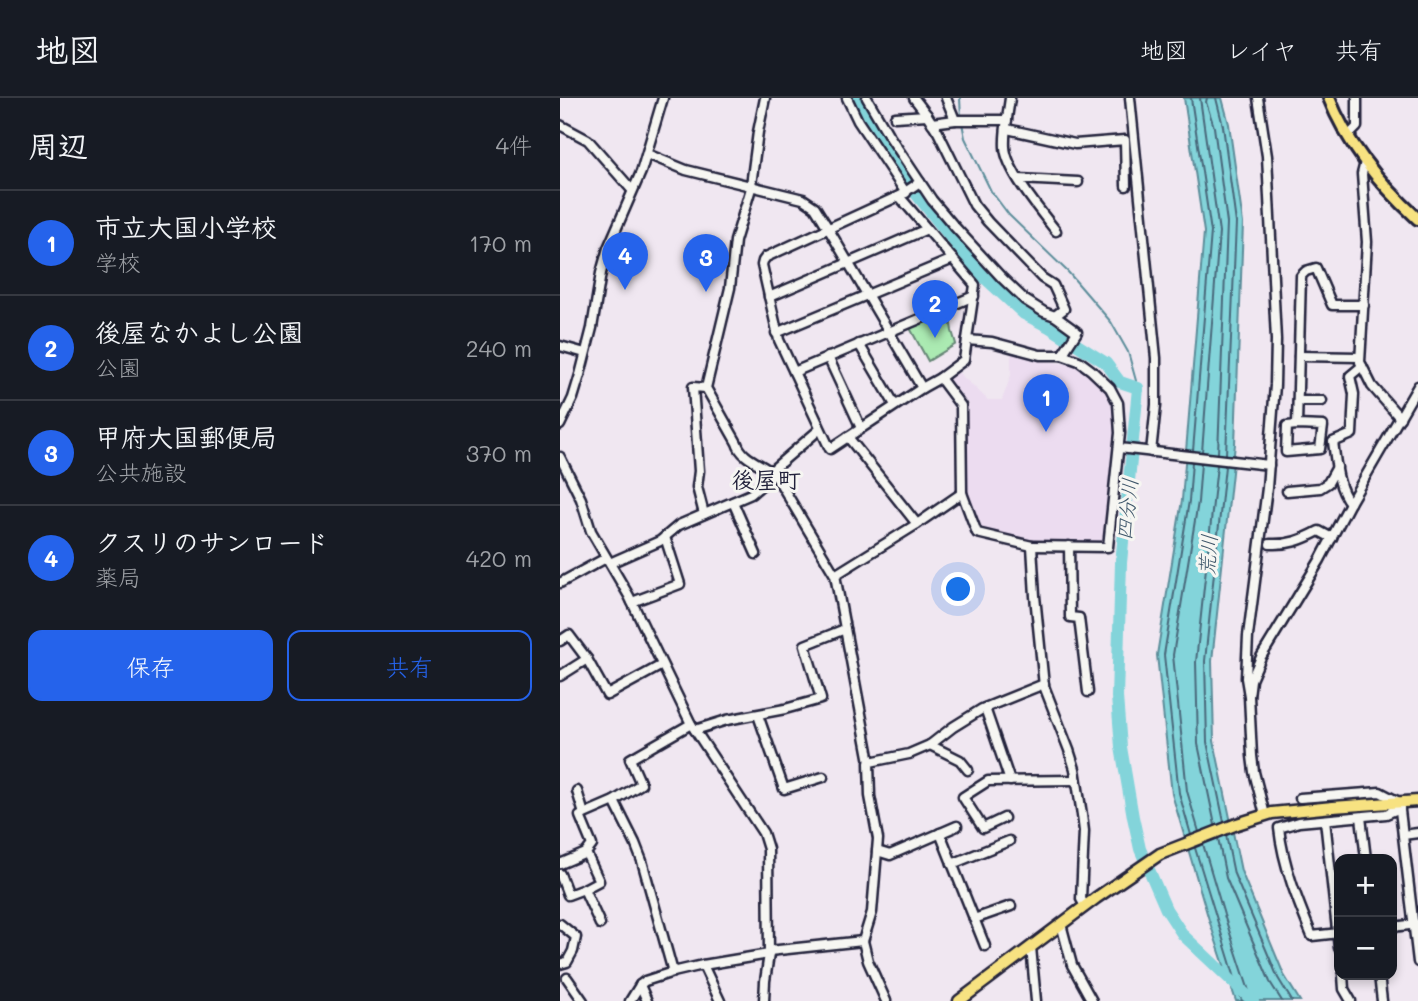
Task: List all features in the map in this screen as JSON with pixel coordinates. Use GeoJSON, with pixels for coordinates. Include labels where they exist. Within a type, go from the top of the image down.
{"type":"FeatureCollection","features":[{"type":"Feature","properties":{"kind":"highway"},"geometry":{"type":"LineString","coordinates":[[1329,98],[1348,136],[1366,162],[1390,192],[1418,219]]}},
{"type":"Feature","properties":{"kind":"main road"},"geometry":{"type":"LineString","coordinates":[[959,1001],[1085,906],[1160,854],[1262,815],[1333,807],[1399,805],[1418,801]]}},
{"type":"Feature","properties":{"kind":"street"},"geometry":{"type":"LineString","coordinates":[[560,425],[573,398],[592,328],[608,248],[641,172],[663,98]]}},
{"type":"Feature","properties":{"kind":"street"},"geometry":{"type":"LineString","coordinates":[[765,98],[752,185],[735,241],[730,288],[706,388],[739,450],[772,473],[835,575],[870,762],[870,796],[878,839],[872,912],[863,941],[868,961],[886,1001]]}},
{"type":"Feature","properties":{"kind":"street"},"geometry":{"type":"LineString","coordinates":[[847,98],[858,121],[904,194],[927,229],[975,285],[964,360],[830,449],[776,333],[763,261],[766,257],[904,194],[919,183]]}},
{"type":"Feature","properties":{"kind":"street"},"geometry":{"type":"LineString","coordinates":[[867,98],[919,183],[954,226],[1026,300],[1077,332],[1065,351]]}},
{"type":"Feature","properties":{"kind":"street"},"geometry":{"type":"LineString","coordinates":[[914,98],[932,123],[974,205],[1042,278],[1053,285],[1064,309],[1055,316]]}},
{"type":"Feature","properties":{"kind":"street"},"geometry":{"type":"LineString","coordinates":[[947,98],[959,120]]}},
{"type":"Feature","properties":{"kind":"street"},"geometry":{"type":"LineString","coordinates":[[1010,98],[1005,148],[1009,163],[1038,209],[1056,230]]}},
{"type":"Feature","properties":{"kind":"street"},"geometry":{"type":"LineString","coordinates":[[1130,98],[1156,358],[1156,405],[1151,452]]}},
{"type":"Feature","properties":{"kind":"street"},"geometry":{"type":"LineString","coordinates":[[1258,98],[1267,156],[1276,341],[1269,466],[1245,678],[1249,696],[1254,772],[1262,815]]}},
{"type":"Feature","properties":{"kind":"street"},"geometry":{"type":"LineString","coordinates":[[1348,136],[1357,127],[1357,98]]}},
{"type":"Feature","properties":{"kind":"street"},"geometry":{"type":"LineString","coordinates":[[895,117],[927,115]]}},
{"type":"Feature","properties":{"kind":"street"},"geometry":{"type":"LineString","coordinates":[[932,123],[959,120],[1007,125],[1075,144],[1125,140],[1126,186]]}},
{"type":"Feature","properties":{"kind":"street"},"geometry":{"type":"LineString","coordinates":[[560,125],[588,139],[632,190]]}},
{"type":"Feature","properties":{"kind":"street"},"geometry":{"type":"LineString","coordinates":[[647,154],[686,170],[803,199],[815,207],[922,388]]}},
{"type":"Feature","properties":{"kind":"street"},"geometry":{"type":"LineString","coordinates":[[1366,162],[1362,174],[1367,242],[1361,362],[1372,386],[1400,418]]}},
{"type":"Feature","properties":{"kind":"street"},"geometry":{"type":"LineString","coordinates":[[1019,179],[1078,181]]}},
{"type":"Feature","properties":{"kind":"street"},"geometry":{"type":"LineString","coordinates":[[769,297],[927,229]]}},
{"type":"Feature","properties":{"kind":"street"},"geometry":{"type":"LineString","coordinates":[[776,333],[953,259]]}},
{"type":"Feature","properties":{"kind":"street"},"geometry":{"type":"LineString","coordinates":[[1297,425],[1301,276],[1316,268],[1332,305],[1364,305]]}},
{"type":"Feature","properties":{"kind":"street"},"geometry":{"type":"LineString","coordinates":[[794,372],[974,296]]}},
{"type":"Feature","properties":{"kind":"street"},"geometry":{"type":"LineString","coordinates":[[940,378],[961,406],[962,492],[977,534],[1032,546],[1108,547],[1121,433],[1118,403],[1110,388],[1065,351],[1040,355],[992,342],[968,340]]}},
{"type":"Feature","properties":{"kind":"street"},"geometry":{"type":"LineString","coordinates":[[859,344],[895,405]]}},
{"type":"Feature","properties":{"kind":"street"},"geometry":{"type":"LineString","coordinates":[[560,346],[585,353]]}},
{"type":"Feature","properties":{"kind":"street"},"geometry":{"type":"LineString","coordinates":[[1299,356],[1361,362]]}},
{"type":"Feature","properties":{"kind":"street"},"geometry":{"type":"LineString","coordinates":[[828,357],[861,428]]}},
{"type":"Feature","properties":{"kind":"street"},"geometry":{"type":"LineString","coordinates":[[1350,503],[1345,497],[1333,442],[1352,434],[1354,394],[1350,376],[1361,362]]}},
{"type":"Feature","properties":{"kind":"street"},"geometry":{"type":"LineString","coordinates":[[1249,696],[1251,680],[1261,657],[1320,560],[1418,386]]}},
{"type":"Feature","properties":{"kind":"street"},"geometry":{"type":"LineString","coordinates":[[704,514],[697,487],[699,471],[693,387],[706,388]]}},
{"type":"Feature","properties":{"kind":"street"},"geometry":{"type":"LineString","coordinates":[[1298,401],[1322,401]]}},
{"type":"Feature","properties":{"kind":"street"},"geometry":{"type":"LineString","coordinates":[[1297,425],[1323,426],[1320,449],[1286,452],[1287,426],[1297,425]]}},
{"type":"Feature","properties":{"kind":"street"},"geometry":{"type":"LineString","coordinates":[[560,583],[660,541],[679,525],[751,494],[820,429]]}},
{"type":"Feature","properties":{"kind":"street"},"geometry":{"type":"LineString","coordinates":[[848,437],[917,524]]}},
{"type":"Feature","properties":{"kind":"street"},"geometry":{"type":"LineString","coordinates":[[1119,448],[1269,466]]}},
{"type":"Feature","properties":{"kind":"street"},"geometry":{"type":"LineString","coordinates":[[560,457],[581,499],[591,531],[632,602],[693,727],[763,833],[766,841],[769,953],[764,1001]]}},
{"type":"Feature","properties":{"kind":"street"},"geometry":{"type":"LineString","coordinates":[[1287,491],[1320,488],[1328,483],[1337,467]]}},
{"type":"Feature","properties":{"kind":"street"},"geometry":{"type":"LineString","coordinates":[[835,575],[917,524],[962,492]]}},
{"type":"Feature","properties":{"kind":"street"},"geometry":{"type":"LineString","coordinates":[[733,502],[755,554]]}},
{"type":"Feature","properties":{"kind":"street"},"geometry":{"type":"LineString","coordinates":[[1270,544],[1286,545],[1319,531],[1332,538]]}},
{"type":"Feature","properties":{"kind":"street"},"geometry":{"type":"LineString","coordinates":[[632,602],[680,584],[665,537]]}},
{"type":"Feature","properties":{"kind":"street"},"geometry":{"type":"LineString","coordinates":[[1032,546],[1044,684],[1069,750],[1084,831],[1081,899],[1085,906]]}},
{"type":"Feature","properties":{"kind":"street"},"geometry":{"type":"LineString","coordinates":[[1069,546],[1070,617],[1079,618],[1088,692]]}},
{"type":"Feature","properties":{"kind":"street"},"geometry":{"type":"LineString","coordinates":[[560,864],[586,853],[593,845],[580,816],[614,802],[641,784],[630,759],[693,727],[758,715],[821,699],[805,645],[845,629]]}},
{"type":"Feature","properties":{"kind":"street"},"geometry":{"type":"LineString","coordinates":[[560,640],[569,635],[587,659],[607,695],[662,664]]}},
{"type":"Feature","properties":{"kind":"street"},"geometry":{"type":"LineString","coordinates":[[560,676],[587,659]]}},
{"type":"Feature","properties":{"kind":"street"},"geometry":{"type":"LineString","coordinates":[[870,762],[909,754],[930,745],[985,708],[1044,684]]}},
{"type":"Feature","properties":{"kind":"street"},"geometry":{"type":"LineString","coordinates":[[985,708],[1010,781]]}},
{"type":"Feature","properties":{"kind":"street"},"geometry":{"type":"LineString","coordinates":[[758,715],[784,789],[823,777]]}},
{"type":"Feature","properties":{"kind":"street"},"geometry":{"type":"LineString","coordinates":[[930,745],[960,760],[968,770]]}},
{"type":"Feature","properties":{"kind":"street"},"geometry":{"type":"LineString","coordinates":[[1004,818],[983,828],[963,797],[988,782],[1076,780]]}},
{"type":"Feature","properties":{"kind":"street"},"geometry":{"type":"LineString","coordinates":[[576,791],[584,814]]}},
{"type":"Feature","properties":{"kind":"street"},"geometry":{"type":"LineString","coordinates":[[1300,798],[1380,792],[1399,805],[1416,924],[1418,962]]}},
{"type":"Feature","properties":{"kind":"street"},"geometry":{"type":"LineString","coordinates":[[614,802],[642,861],[673,972]]}},
{"type":"Feature","properties":{"kind":"street"},"geometry":{"type":"LineString","coordinates":[[1334,933],[1312,936],[1287,866],[1279,828],[1299,822],[1386,814],[1399,805]]}},
{"type":"Feature","properties":{"kind":"street"},"geometry":{"type":"LineString","coordinates":[[1362,817],[1366,854]]}},
{"type":"Feature","properties":{"kind":"street"},"geometry":{"type":"LineString","coordinates":[[1325,820],[1336,917]]}},
{"type":"Feature","properties":{"kind":"street"},"geometry":{"type":"LineString","coordinates":[[877,851],[890,855],[957,826]]}},
{"type":"Feature","properties":{"kind":"street"},"geometry":{"type":"LineString","coordinates":[[940,833],[985,946]]}},
{"type":"Feature","properties":{"kind":"street"},"geometry":{"type":"LineString","coordinates":[[1403,835],[1418,833]]}},
{"type":"Feature","properties":{"kind":"street"},"geometry":{"type":"LineString","coordinates":[[952,864],[1009,841]]}},
{"type":"Feature","properties":{"kind":"street"},"geometry":{"type":"LineString","coordinates":[[560,874],[568,895],[599,881],[586,853]]}},
{"type":"Feature","properties":{"kind":"street"},"geometry":{"type":"LineString","coordinates":[[584,889],[600,924]]}},
{"type":"Feature","properties":{"kind":"street"},"geometry":{"type":"LineString","coordinates":[[974,919],[1011,906]]}},
{"type":"Feature","properties":{"kind":"street"},"geometry":{"type":"LineString","coordinates":[[1061,924],[1072,965],[1092,1001]]}},
{"type":"Feature","properties":{"kind":"street"},"geometry":{"type":"LineString","coordinates":[[1397,926],[1416,924]]}},
{"type":"Feature","properties":{"kind":"street"},"geometry":{"type":"LineString","coordinates":[[560,925],[576,937],[567,962],[560,964]]}},
{"type":"Feature","properties":{"kind":"street"},"geometry":{"type":"LineString","coordinates":[[630,1001],[645,981],[673,972],[769,953],[863,941]]}},
{"type":"Feature","properties":{"kind":"street"},"geometry":{"type":"LineString","coordinates":[[1031,947],[1036,1001]]}},
{"type":"Feature","properties":{"kind":"street"},"geometry":{"type":"LineString","coordinates":[[703,965],[720,1001]]}},
{"type":"Feature","properties":{"kind":"street"},"geometry":{"type":"LineString","coordinates":[[567,978],[583,1001]]}},
{"type":"Feature","properties":{"kind":"street"},"geometry":{"type":"LineString","coordinates":[[1343,980],[1344,989],[1351,1001]]}},
{"type":"Feature","properties":{"kind":"street"},"geometry":{"type":"LineString","coordinates":[[1380,980],[1382,1001]]}},
{"type":"Feature","properties":{"kind":"street"},"geometry":{"type":"LineString","coordinates":[[640,985],[647,1001]]}},
{"type":"Feature","properties":{"kind":"shaded area"},"geometry":{"type":"Polygon","coordinates":[[[1011,351],[1037,360],[1081,366],[1113,398],[1118,438],[1102,541],[1036,541],[980,529],[964,469],[968,404],[948,378],[958,372],[988,400],[1002,400],[1011,375],[1011,351]]]}},
{"type":"Feature","properties":{"kind":"green space"},"geometry":{"type":"Polygon","coordinates":[[[949,311],[956,344],[928,361],[910,328],[949,311]]]}},
{"type":"Feature","properties":{"kind":"water","name":"荒川"},"geometry":{"type":"Polygon","coordinates":[[[1184,98],[1222,98],[1229,124],[1243,223],[1235,444],[1212,661],[1214,741],[1241,871],[1284,975],[1300,1001],[1236,1001],[1172,794],[1157,655],[1182,500],[1204,232],[1184,98]]]}},
{"type":"Feature","properties":{"kind":"waterway","name":"四分川"},"geometry":{"type":"LineString","coordinates":[[857,98],[884,149],[913,190],[986,279],[1024,314],[1106,363],[1120,382],[1138,388],[1121,563],[1117,697],[1121,747],[1133,817],[1140,849],[1166,909],[1183,935],[1253,1001]]}},
{"type":"Feature","properties":{"kind":"waterway"},"geometry":{"type":"LineString","coordinates":[[960,98],[961,118]]}},
{"type":"Feature","properties":{"kind":"waterway"},"geometry":{"type":"LineString","coordinates":[[962,123],[965,138],[991,191],[1009,215],[1068,272],[1111,322],[1128,352],[1138,388]]}},
{"type":"Feature","properties":{"kind":"place","name":"クスリのサンロード"},"geometry":{"type":"Point","coordinates":[625,290]}},
{"type":"Feature","properties":{"kind":"place","name":"甲府大国郵便局"},"geometry":{"type":"Point","coordinates":[706,292]}},
{"type":"Feature","properties":{"kind":"place","name":"後屋なかよし公園"},"geometry":{"type":"Point","coordinates":[935,338]}},
{"type":"Feature","properties":{"kind":"place","name":"市立大国小学校"},"geometry":{"type":"Point","coordinates":[1046,432]}},
{"type":"Feature","properties":{"kind":"district","name":"後屋町"},"geometry":{"type":"Point","coordinates":[766,479]}}]}
